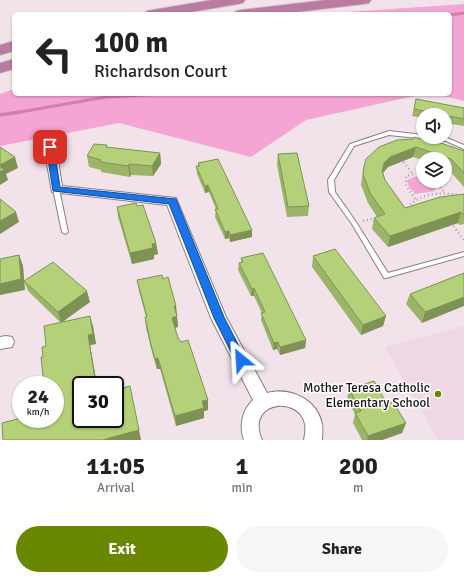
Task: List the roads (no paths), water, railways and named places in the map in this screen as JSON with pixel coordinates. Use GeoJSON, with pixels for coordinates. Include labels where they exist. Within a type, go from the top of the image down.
{"type":"FeatureCollection","features":[{"type":"Feature","properties":{"kind":"highway"},"geometry":{"type":"LineString","coordinates":[[164,12],[238,0]]}},
{"type":"Feature","properties":{"kind":"highway"},"geometry":{"type":"LineString","coordinates":[[259,12],[364,0]]}},
{"type":"Feature","properties":{"kind":"highway"},"geometry":{"type":"LineString","coordinates":[[0,50],[12,47]]}},
{"type":"Feature","properties":{"kind":"highway"},"geometry":{"type":"LineString","coordinates":[[0,68],[12,65]]}},
{"type":"Feature","properties":{"kind":"street"},"geometry":{"type":"LineString","coordinates":[[50,147],[56,189],[172,201],[219,318],[263,403]]}},
{"type":"Feature","properties":{"kind":"street"},"geometry":{"type":"LineString","coordinates":[[253,440],[249,427],[251,417],[255,409],[272,399],[282,398],[293,400],[302,405],[310,413],[314,423],[315,433],[313,440]]}},
{"type":"Feature","properties":{"kind":"lane"},"geometry":{"type":"LineString","coordinates":[[416,136],[389,133],[352,145],[331,180],[332,192],[354,223],[386,276],[464,254]]}},
{"type":"Feature","properties":{"kind":"lane"},"geometry":{"type":"LineString","coordinates":[[452,142],[464,147]]}},
{"type":"Feature","properties":{"kind":"lane"},"geometry":{"type":"LineString","coordinates":[[56,189],[65,232]]}},
{"type":"Feature","properties":{"kind":"waterway"},"geometry":{"type":"LineString","coordinates":[[452,15],[464,13]]}},
{"type":"Feature","properties":{"kind":"waterway"},"geometry":{"type":"LineString","coordinates":[[18,112],[106,97],[124,96]]}},
{"type":"Feature","properties":{"kind":"waterway"},"geometry":{"type":"LineString","coordinates":[[0,115],[18,112]]}},
{"type":"Feature","properties":{"kind":"waterway"},"geometry":{"type":"LineString","coordinates":[[14,113],[18,112]]}},
{"type":"Feature","properties":{"kind":"place","name":"Mother Teresa Catholic Elementary School"},"geometry":{"type":"Point","coordinates":[438,394]}}]}
